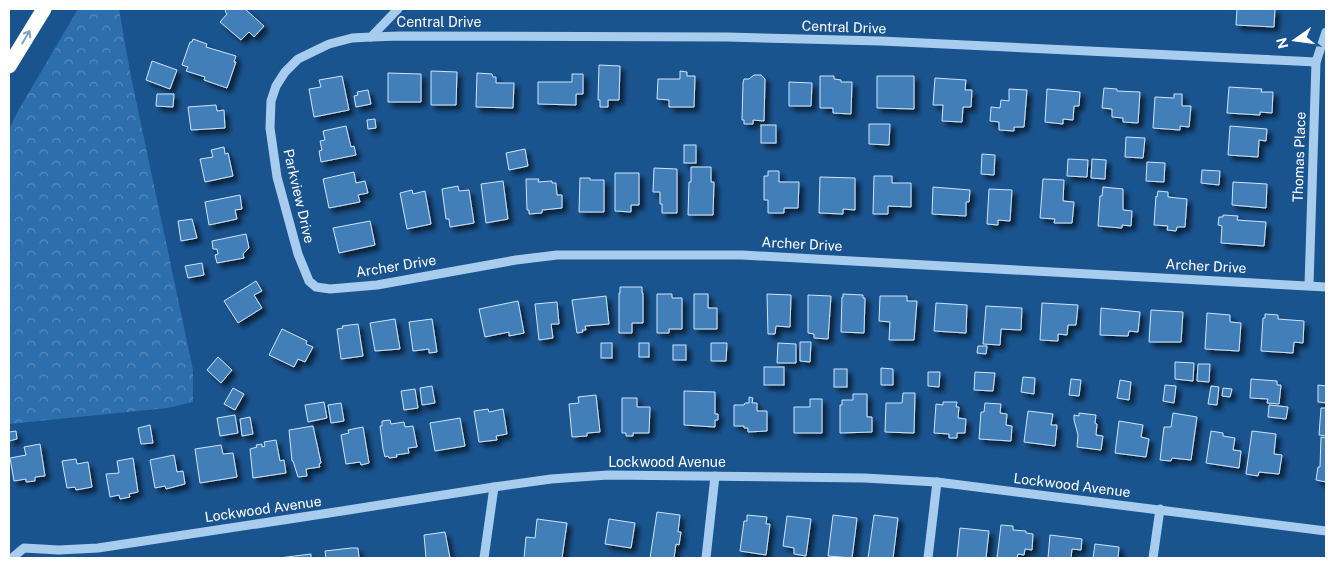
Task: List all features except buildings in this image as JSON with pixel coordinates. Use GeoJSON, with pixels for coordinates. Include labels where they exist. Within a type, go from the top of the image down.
{"type":"FeatureCollection","features":[{"type":"Feature","properties":{"kind":"highway"},"geometry":{"type":"LineString","coordinates":[[9,66],[44,9]]}},
{"type":"Feature","properties":{"kind":"street"},"geometry":{"type":"LineString","coordinates":[[371,37],[398,9]]}},
{"type":"Feature","properties":{"kind":"street","name":"Thomas Place"},"geometry":{"type":"LineString","coordinates":[[1308,285],[1316,62],[1326,32]]}},
{"type":"Feature","properties":{"kind":"street","name":"Central Drive"},"geometry":{"type":"LineString","coordinates":[[371,37],[717,37],[872,41],[1316,62]]}},
{"type":"Feature","properties":{"kind":"street","name":"Parkview Drive"},"geometry":{"type":"LineString","coordinates":[[298,254],[277,177],[270,128],[272,101],[276,86],[285,72],[298,59],[329,44],[352,38],[371,37]]}},
{"type":"Feature","properties":{"kind":"street","name":"Archer Drive"},"geometry":{"type":"LineString","coordinates":[[298,254],[309,281],[316,287],[330,289],[377,285],[516,260],[557,255],[742,255],[1326,287]]}},
{"type":"Feature","properties":{"kind":"street","name":"Lockwood Avenue"},"geometry":{"type":"LineString","coordinates":[[12,558],[24,548],[59,550],[98,548],[494,487],[551,479],[608,475],[864,478],[937,482],[1326,531]]}},
{"type":"Feature","properties":{"kind":"street"},"geometry":{"type":"LineString","coordinates":[[706,558],[715,491],[715,476]]}},
{"type":"Feature","properties":{"kind":"street"},"geometry":{"type":"LineString","coordinates":[[928,558],[937,482]]}},
{"type":"Feature","properties":{"kind":"street"},"geometry":{"type":"LineString","coordinates":[[484,558],[494,487]]}},
{"type":"Feature","properties":{"kind":"street"},"geometry":{"type":"LineString","coordinates":[[1153,558],[1160,509]]}},
{"type":"Feature","properties":{"kind":"green space"},"geometry":{"type":"Polygon","coordinates":[[[78,9],[119,9],[130,72],[193,370],[193,402],[167,408],[9,424],[9,129],[78,9]]]}}]}
